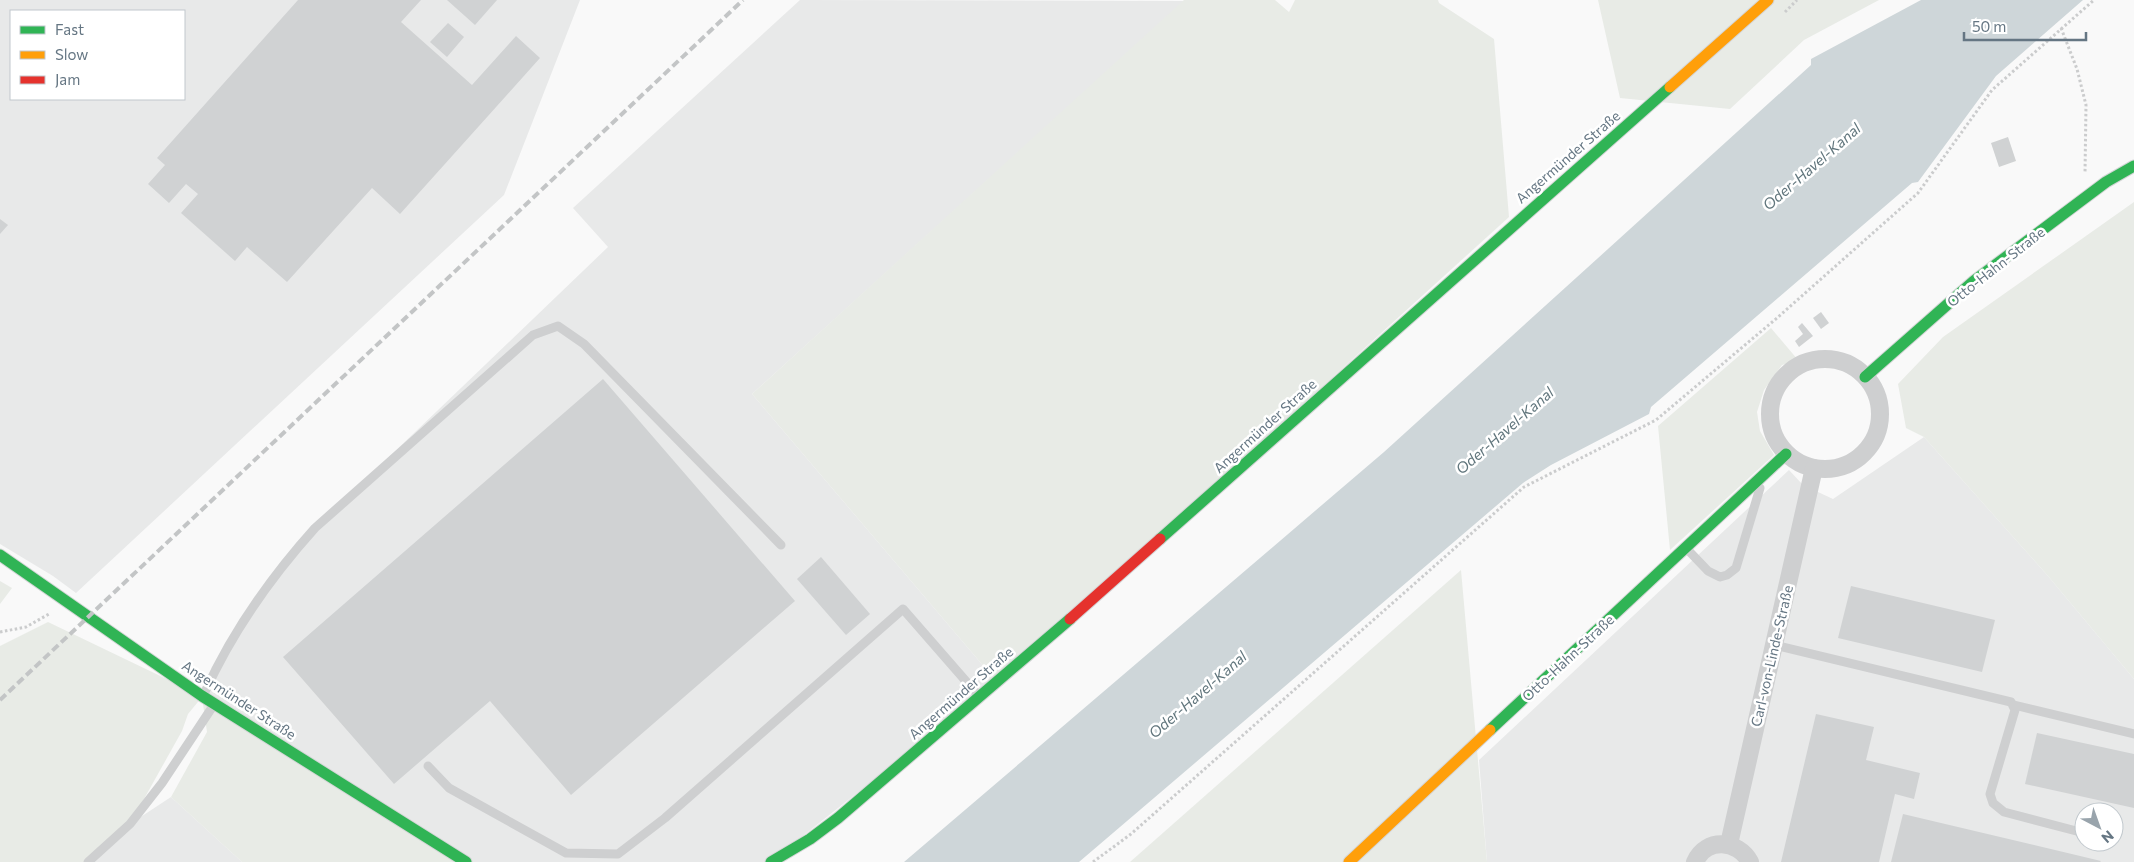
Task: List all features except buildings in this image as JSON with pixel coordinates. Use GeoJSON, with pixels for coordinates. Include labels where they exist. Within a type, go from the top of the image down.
{"type":"FeatureCollection","features":[{"type":"Feature","properties":{"kind":"street","name":"Angermünder Straße"},"geometry":{"type":"LineString","coordinates":[[771,862],[810,839],[838,818],[980,697],[1768,0]]}},
{"type":"Feature","properties":{"kind":"street","name":"Otto-Hahn-Straße"},"geometry":{"type":"LineString","coordinates":[[1866,377],[1974,281],[2100,187],[2134,166]]}},
{"type":"Feature","properties":{"kind":"street"},"geometry":{"type":"LineString","coordinates":[[1818,360],[1835,360],[1852,366],[1866,377],[1875,391],[1880,408],[1879,425],[1873,441],[1862,455],[1848,464],[1831,469],[1814,468],[1799,463],[1786,454],[1776,440],[1770,423],[1770,405],[1776,389],[1787,375],[1801,364],[1818,360]]}},
{"type":"Feature","properties":{"kind":"street","name":"Otto-Hahn-Straße"},"geometry":{"type":"LineString","coordinates":[[1349,862],[1786,454]]}},
{"type":"Feature","properties":{"kind":"street","name":"Carl-von-Linde-Straße"},"geometry":{"type":"LineString","coordinates":[[1729,844],[1814,468]]}},
{"type":"Feature","properties":{"kind":"street","name":"Angermünder Straße"},"geometry":{"type":"LineString","coordinates":[[0,555],[214,704],[466,862]]}},
{"type":"Feature","properties":{"kind":"street"},"geometry":{"type":"LineString","coordinates":[[1695,862],[1709,846],[1719,844],[1729,844],[1744,852],[1750,862]]}},
{"type":"Feature","properties":{"kind":"lane"},"geometry":{"type":"LineString","coordinates":[[202,696],[216,667],[268,586],[293,552],[315,528],[533,335],[558,326],[584,344],[781,545]]}},
{"type":"Feature","properties":{"kind":"lane"},"geometry":{"type":"LineString","coordinates":[[1686,548],[1708,570],[1720,577],[1727,575],[1736,568],[1765,474]]}},
{"type":"Feature","properties":{"kind":"lane"},"geometry":{"type":"LineString","coordinates":[[428,766],[449,788],[566,853],[618,854],[665,818],[903,609],[980,697]]}},
{"type":"Feature","properties":{"kind":"lane"},"geometry":{"type":"LineString","coordinates":[[1774,645],[2011,702],[2014,705],[2134,734]]}},
{"type":"Feature","properties":{"kind":"lane"},"geometry":{"type":"LineString","coordinates":[[88,862],[130,824],[162,783],[214,704]]}},
{"type":"Feature","properties":{"kind":"lane"},"geometry":{"type":"LineString","coordinates":[[2014,705],[2015,710],[1990,794],[1994,803],[2004,812],[2074,830]]}},
{"type":"Feature","properties":{"kind":"path"},"geometry":{"type":"LineString","coordinates":[[1093,862],[1131,834],[1524,487],[1656,420],[1777,318],[1918,193],[1992,90],[2094,0]]}},
{"type":"Feature","properties":{"kind":"path"},"geometry":{"type":"LineString","coordinates":[[2061,28],[2076,66],[2086,105],[2085,185],[2100,187]]}},
{"type":"Feature","properties":{"kind":"path"},"geometry":{"type":"LineString","coordinates":[[0,632],[26,627],[46,617],[54,610]]}},
{"type":"Feature","properties":{"kind":"shaded area"},"geometry":{"type":"Polygon","coordinates":[[[0,0],[580,0],[504,195],[76,593],[53,576],[0,544],[0,0]]]}},
{"type":"Feature","properties":{"kind":"shaded area"},"geometry":{"type":"Polygon","coordinates":[[[800,0],[1185,1],[752,394],[997,682],[770,862],[469,862],[202,696],[267,586],[315,528],[608,247],[573,208],[800,0]]]}},
{"type":"Feature","properties":{"kind":"shaded area"},"geometry":{"type":"Polygon","coordinates":[[[1184,0],[1275,0],[1289,12],[1295,0],[1438,0],[1439,3],[1494,39],[1509,217],[997,682],[752,394],[1184,0]]]}},
{"type":"Feature","properties":{"kind":"shaded area"},"geometry":{"type":"Polygon","coordinates":[[[1598,0],[1879,0],[1804,40],[1730,109],[1620,98],[1598,0]]]}},
{"type":"Feature","properties":{"kind":"shaded area"},"geometry":{"type":"Polygon","coordinates":[[[2134,202],[2134,679],[2048,576],[1924,437],[1906,428],[1898,384],[1943,337],[2134,202]]]}},
{"type":"Feature","properties":{"kind":"shaded area"},"geometry":{"type":"Polygon","coordinates":[[[1771,328],[1798,360],[1782,365],[1764,390],[1757,412],[1760,431],[1774,455],[1670,550],[1658,426],[1771,328]]]}},
{"type":"Feature","properties":{"kind":"shaded area"},"geometry":{"type":"Polygon","coordinates":[[[1924,437],[2048,576],[2134,679],[2134,862],[1487,862],[1479,760],[1789,470],[1803,485],[1833,499],[1924,437]]]}},
{"type":"Feature","properties":{"kind":"shaded area"},"geometry":{"type":"Polygon","coordinates":[[[1461,570],[1487,862],[1130,862],[1461,570]]]}},
{"type":"Feature","properties":{"kind":"shaded area"},"geometry":{"type":"Polygon","coordinates":[[[0,581],[12,588],[0,604],[0,581]]]}},
{"type":"Feature","properties":{"kind":"shaded area"},"geometry":{"type":"Polygon","coordinates":[[[48,622],[202,696],[469,862],[242,862],[171,797],[207,732],[202,697],[188,714],[182,731],[130,824],[90,862],[0,862],[0,646],[48,622]]]}},
{"type":"Feature","properties":{"kind":"shaded area"},"geometry":{"type":"Polygon","coordinates":[[[171,797],[242,862],[90,862],[130,824],[171,797]]]}},
{"type":"Feature","properties":{"kind":"water","name":"Oder-Havel-Kanal"},"geometry":{"type":"Polygon","coordinates":[[[1921,0],[2083,0],[1996,76],[1918,182],[1912,183],[1651,407],[1649,414],[1551,465],[1523,483],[1079,862],[904,862],[1384,452],[1811,65],[1811,59],[1921,0]]]}},
{"type":"Feature","properties":{"kind":"railway"},"geometry":{"type":"LineString","coordinates":[[0,700],[743,0]]}},
{"type":"Feature","properties":{"kind":"traffic: fast"},"geometry":{"type":"LineString","coordinates":[[1160,539],[1670,87]]}},
{"type":"Feature","properties":{"kind":"traffic: fast"},"geometry":{"type":"LineString","coordinates":[[1865,377],[1974,281],[2106,182],[2134,166]]}},
{"type":"Feature","properties":{"kind":"traffic: fast"},"geometry":{"type":"LineString","coordinates":[[1490,730],[1786,454]]}},
{"type":"Feature","properties":{"kind":"traffic: fast"},"geometry":{"type":"LineString","coordinates":[[0,555],[202,696],[466,862]]}},
{"type":"Feature","properties":{"kind":"traffic: fast"},"geometry":{"type":"LineString","coordinates":[[771,862],[810,839],[838,818],[1070,619]]}},
{"type":"Feature","properties":{"kind":"traffic: slow"},"geometry":{"type":"LineString","coordinates":[[1670,87],[1768,0]]}},
{"type":"Feature","properties":{"kind":"traffic: slow"},"geometry":{"type":"LineString","coordinates":[[1349,862],[1490,730]]}},
{"type":"Feature","properties":{"kind":"traffic: jam"},"geometry":{"type":"LineString","coordinates":[[1070,619],[1160,539]]}}]}
